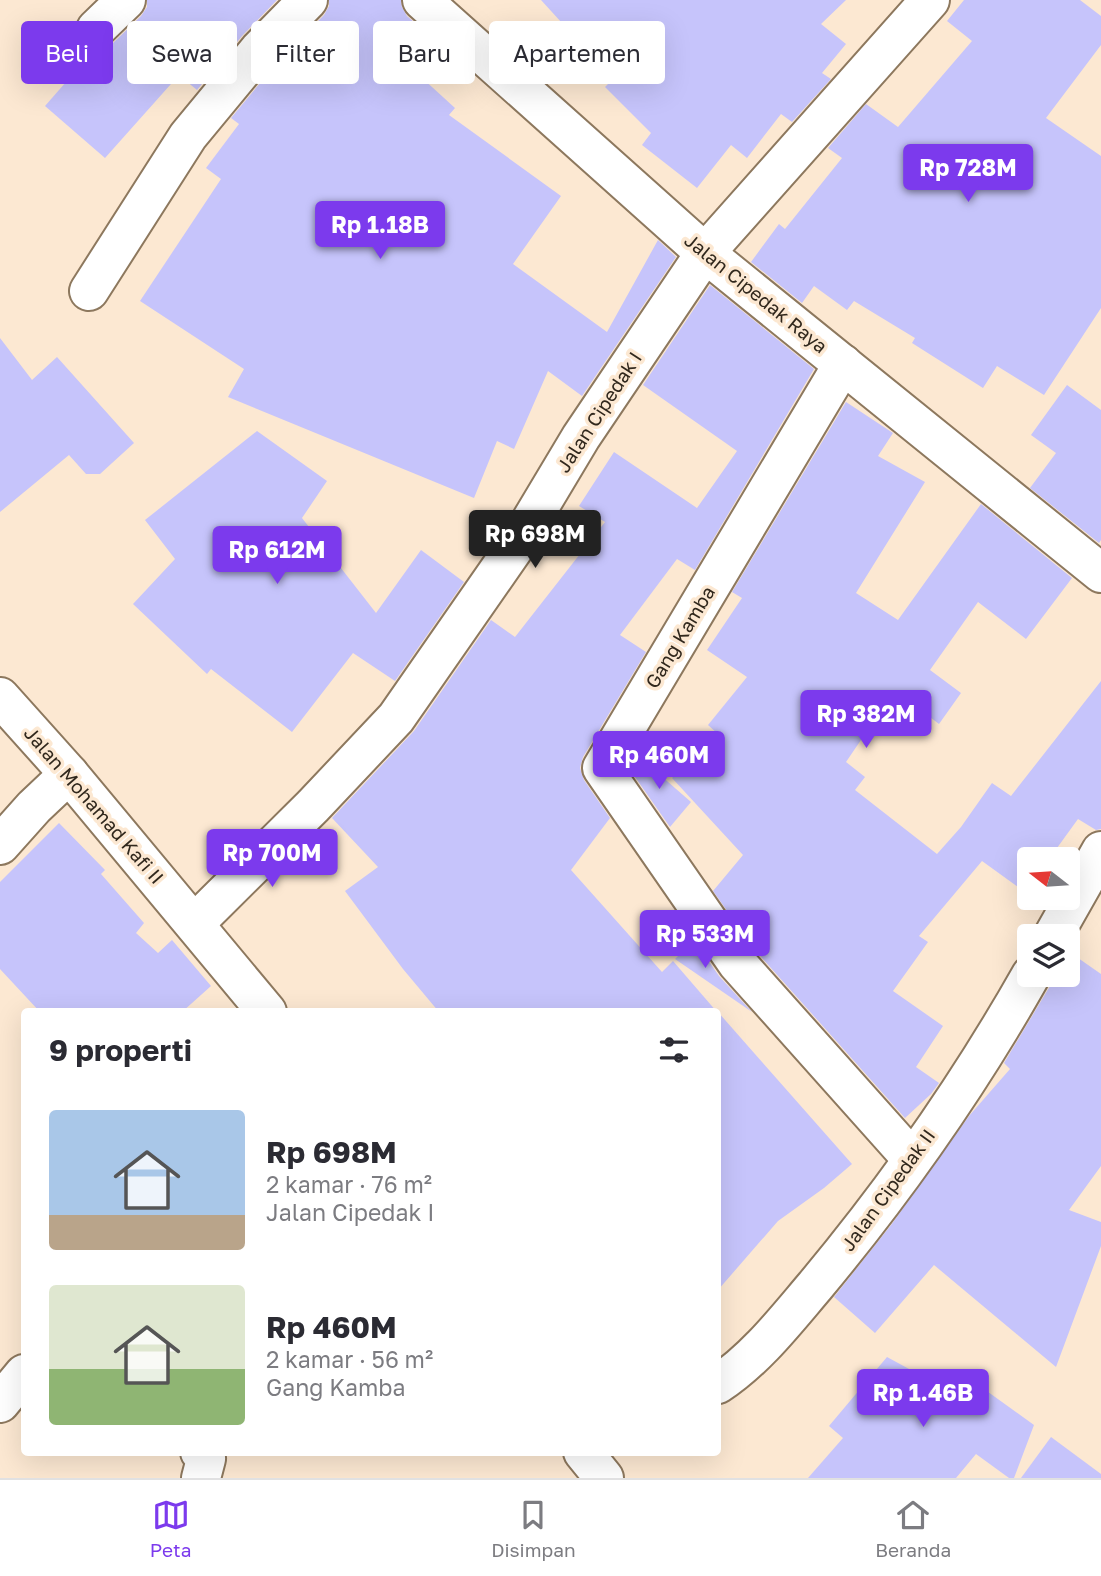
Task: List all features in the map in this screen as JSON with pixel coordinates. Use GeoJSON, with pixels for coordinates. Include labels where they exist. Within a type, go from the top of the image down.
{"type":"FeatureCollection","features":[{"type":"Feature","properties":{"kind":"street"},"geometry":{"type":"LineString","coordinates":[[104,21],[126,0]]}},
{"type":"Feature","properties":{"kind":"street"},"geometry":{"type":"LineString","coordinates":[[89,291],[188,136],[259,50],[308,0]]}},
{"type":"Feature","properties":{"kind":"street","name":"Jalan Cipedak Raya"},"geometry":{"type":"LineString","coordinates":[[422,0],[705,253],[1101,573]]}},
{"type":"Feature","properties":{"kind":"street","name":"Jalan Cipedak I"},"geometry":{"type":"LineString","coordinates":[[203,915],[396,718],[517,544],[581,437],[705,253],[930,0]]}},
{"type":"Feature","properties":{"kind":"street","name":"Gang Kamba"},"geometry":{"type":"LineString","coordinates":[[843,364],[602,768],[737,963],[912,1159]]}},
{"type":"Feature","properties":{"kind":"street","name":"Jalan Mohamad Kafi II"},"geometry":{"type":"LineString","coordinates":[[0,697],[203,915],[264,1008]]}},
{"type":"Feature","properties":{"kind":"street"},"geometry":{"type":"LineString","coordinates":[[0,845],[34,807],[69,774]]}},
{"type":"Feature","properties":{"kind":"street"},"geometry":{"type":"LineString","coordinates":[[1060,924],[1101,851]]}},
{"type":"Feature","properties":{"kind":"street","name":"Jalan Cipedak II"},"geometry":{"type":"LineString","coordinates":[[721,1382],[779,1328],[849,1245],[967,1078],[1024,987]]}},
{"type":"Feature","properties":{"kind":"street"},"geometry":{"type":"LineString","coordinates":[[201,1478],[206,1460],[203,1456]]}},
{"type":"Feature","properties":{"kind":"building"},"geometry":{"type":"Polygon","coordinates":[[[147,0],[277,0],[257,21],[251,21],[251,27],[237,42],[237,21],[136,21],[147,7],[147,0]]]}},
{"type":"Feature","properties":{"kind":"building"},"geometry":{"type":"Polygon","coordinates":[[[329,0],[401,0],[407,16],[413,21],[373,21],[373,84],[429,84],[455,108],[449,115],[561,196],[513,264],[607,332],[658,240],[676,257],[582,396],[548,371],[514,449],[497,441],[474,498],[228,397],[244,369],[140,301],[221,179],[206,168],[239,124],[231,118],[259,84],[359,84],[359,21],[318,21],[329,6],[329,0]]]}},
{"type":"Feature","properties":{"kind":"building"},"geometry":{"type":"Polygon","coordinates":[[[541,0],[846,0],[821,24],[846,44],[822,73],[831,79],[792,122],[781,114],[747,158],[731,145],[697,188],[642,145],[651,133],[605,87],[608,84],[665,84],[665,21],[560,21],[541,0]]]}},
{"type":"Feature","properties":{"kind":"building"},"geometry":{"type":"Polygon","coordinates":[[[964,0],[1080,0],[1101,16],[1101,45],[1046,118],[1101,156],[1101,308],[1044,395],[997,366],[983,388],[912,343],[915,338],[854,301],[847,310],[814,286],[802,303],[751,262],[779,224],[785,229],[842,158],[828,148],[866,104],[898,127],[972,41],[947,21],[964,0]]]}},
{"type":"Feature","properties":{"kind":"building"},"geometry":{"type":"Polygon","coordinates":[[[127,30],[127,84],[171,84],[105,158],[45,106],[64,84],[113,84],[113,43],[127,30]]]}},
{"type":"Feature","properties":{"kind":"building"},"geometry":{"type":"Polygon","coordinates":[[[190,84],[202,84],[197,90],[190,84]]]}},
{"type":"Feature","properties":{"kind":"building"},"geometry":{"type":"Polygon","coordinates":[[[710,285],[814,369],[695,570],[677,559],[620,635],[646,652],[583,757],[580,768],[584,780],[610,818],[571,870],[662,972],[673,961],[714,1008],[436,1008],[345,891],[378,867],[332,818],[414,731],[491,620],[515,637],[605,522],[579,506],[614,452],[697,508],[737,451],[643,385],[710,285]]]}},
{"type":"Feature","properties":{"kind":"building"},"geometry":{"type":"Polygon","coordinates":[[[0,338],[32,380],[57,357],[134,443],[100,474],[86,474],[69,455],[0,512],[0,338]]]}},
{"type":"Feature","properties":{"kind":"building"},"geometry":{"type":"Polygon","coordinates":[[[1067,385],[1101,410],[1099,543],[1030,488],[1056,453],[1031,435],[1067,385]]]}},
{"type":"Feature","properties":{"kind":"building"},"geometry":{"type":"Polygon","coordinates":[[[846,402],[893,433],[878,456],[925,482],[856,593],[898,620],[981,504],[1072,578],[1026,639],[978,602],[930,670],[961,693],[939,724],[895,690],[846,762],[865,777],[855,790],[937,854],[961,827],[992,783],[1011,796],[1101,681],[1101,829],[1096,830],[1078,819],[1058,847],[1017,847],[1017,886],[982,861],[919,936],[928,942],[893,991],[943,1026],[916,1067],[939,1083],[905,1118],[754,949],[713,891],[743,855],[672,778],[718,734],[708,725],[747,677],[707,650],[742,598],[732,592],[846,402]]]}},
{"type":"Feature","properties":{"kind":"building"},"geometry":{"type":"Polygon","coordinates":[[[257,431],[327,481],[302,518],[376,613],[421,550],[464,582],[395,681],[353,653],[292,732],[211,669],[207,674],[133,604],[175,559],[145,520],[257,431]]]}},
{"type":"Feature","properties":{"kind":"building"},"geometry":{"type":"Polygon","coordinates":[[[636,754],[691,802],[670,827],[628,767],[636,754]]]}},
{"type":"Feature","properties":{"kind":"building"},"geometry":{"type":"Polygon","coordinates":[[[59,823],[105,870],[101,874],[144,923],[136,933],[158,953],[172,940],[211,986],[186,1008],[36,1008],[0,969],[0,882],[59,823]]]}},
{"type":"Feature","properties":{"kind":"building"},"geometry":{"type":"Polygon","coordinates":[[[694,940],[719,976],[752,1012],[675,959],[694,940]]]}},
{"type":"Feature","properties":{"kind":"building"},"geometry":{"type":"Polygon","coordinates":[[[1080,959],[1101,974],[1101,1166],[1069,1210],[1101,1222],[1101,1246],[1056,1367],[934,1265],[875,1333],[834,1297],[891,1225],[969,1116],[1010,1069],[1004,1063],[1049,987],[1080,987],[1080,959]]]}},
{"type":"Feature","properties":{"kind":"building"},"geometry":{"type":"Polygon","coordinates":[[[721,1015],[852,1164],[778,1221],[721,1287],[721,1015]]]}},
{"type":"Feature","properties":{"kind":"building"},"geometry":{"type":"Polygon","coordinates":[[[887,1357],[946,1389],[959,1371],[1034,1425],[1014,1478],[1009,1478],[976,1454],[956,1478],[808,1478],[843,1438],[829,1426],[887,1357]]]}},
{"type":"Feature","properties":{"kind":"building"},"geometry":{"type":"Polygon","coordinates":[[[1051,1437],[1101,1474],[1101,1478],[1021,1478],[1051,1437]]]}}]}
